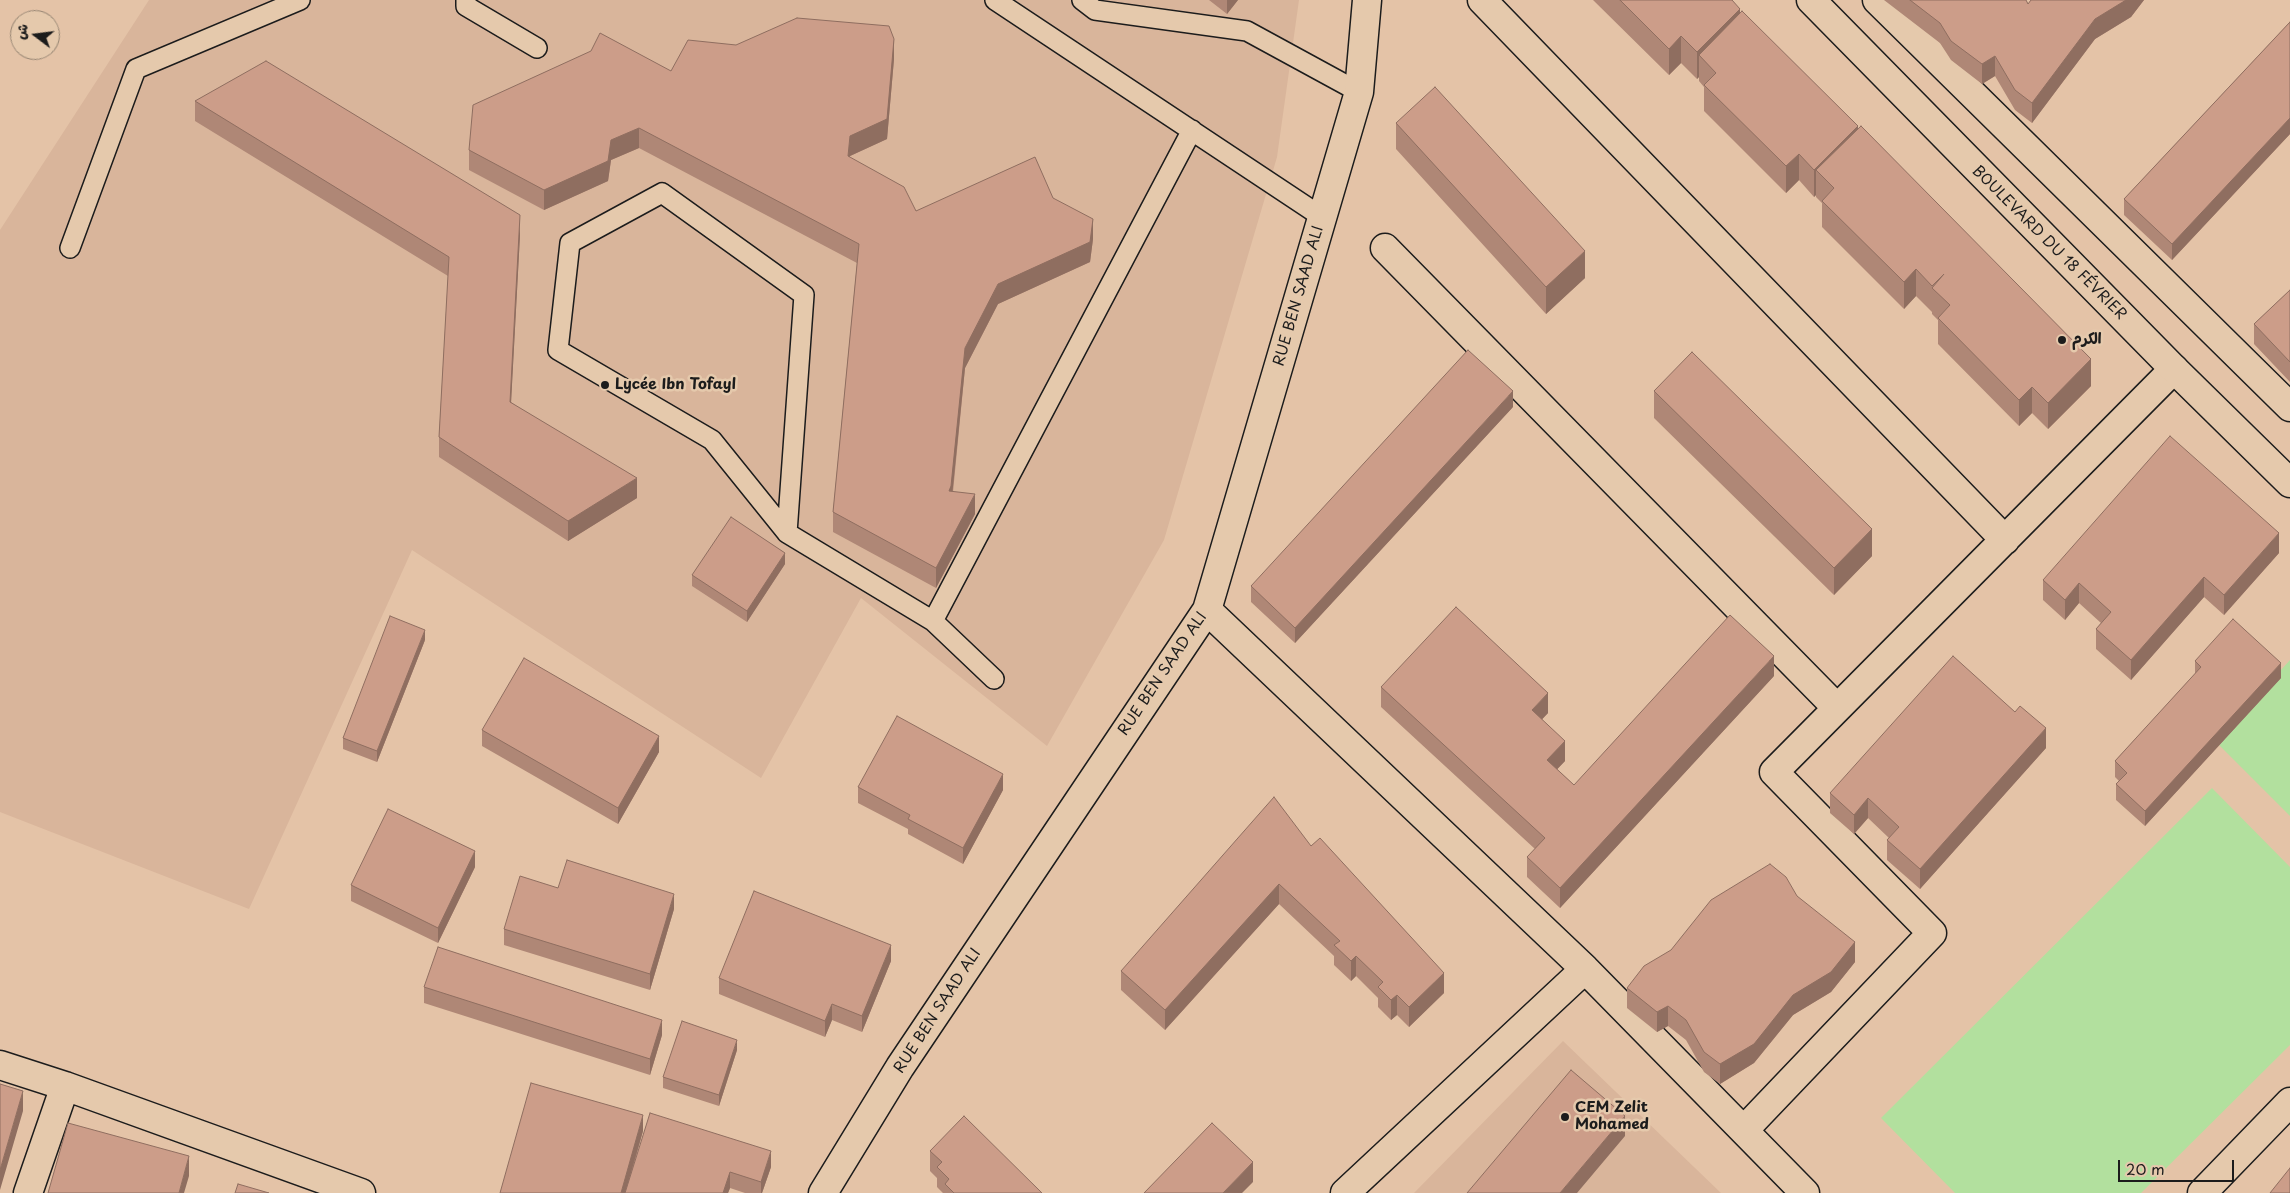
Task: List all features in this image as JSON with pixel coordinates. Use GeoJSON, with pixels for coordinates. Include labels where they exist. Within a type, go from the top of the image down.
{"type":"FeatureCollection","features":[{"type":"Feature","properties":{"kind":"street","name":"RUE BEN SAAD ALI"},"geometry":{"type":"LineString","coordinates":[[827,1192],[906,1059],[1207,610],[1359,92],[1367,0]]}},
{"type":"Feature","properties":{"kind":"street"},"geometry":{"type":"LineString","coordinates":[[1359,92],[1380,0]]}},
{"type":"Feature","properties":{"kind":"street"},"geometry":{"type":"LineString","coordinates":[[1482,0],[2004,540]]}},
{"type":"Feature","properties":{"kind":"street","name":"BOULEVARD DU 18 FÉVRIER"},"geometry":{"type":"LineString","coordinates":[[1810,0],[2174,369],[2290,483]]}},
{"type":"Feature","properties":{"kind":"street"},"geometry":{"type":"LineString","coordinates":[[1877,0],[2290,407]]}},
{"type":"Feature","properties":{"kind":"street"},"geometry":{"type":"LineString","coordinates":[[1385,248],[1837,708]]}},
{"type":"Feature","properties":{"kind":"street"},"geometry":{"type":"LineString","coordinates":[[1744,1130],[1932,933],[1774,772],[2174,369]]}},
{"type":"Feature","properties":{"kind":"street"},"geometry":{"type":"LineString","coordinates":[[1207,610],[1585,969],[1805,1193]]}},
{"type":"Feature","properties":{"kind":"street"},"geometry":{"type":"LineString","coordinates":[[1345,1193],[1585,969]]}},
{"type":"Feature","properties":{"kind":"street"},"geometry":{"type":"LineString","coordinates":[[0,1065],[65,1086],[361,1193]]}},
{"type":"Feature","properties":{"kind":"street"},"geometry":{"type":"LineString","coordinates":[[28,1193],[65,1086]]}},
{"type":"Feature","properties":{"kind":"street"},"geometry":{"type":"LineString","coordinates":[[2202,1193],[2290,1102]]}},
{"type":"Feature","properties":{"kind":"lane"},"geometry":{"type":"LineString","coordinates":[[70,248],[136,69],[300,0]]}},
{"type":"Feature","properties":{"kind":"lane"},"geometry":{"type":"LineString","coordinates":[[466,0],[466,6],[537,48]]}},
{"type":"Feature","properties":{"kind":"lane"},"geometry":{"type":"LineString","coordinates":[[995,0],[1322,217]]}},
{"type":"Feature","properties":{"kind":"lane"},"geometry":{"type":"LineString","coordinates":[[1082,0],[1095,10],[1248,32],[1359,92]]}},
{"type":"Feature","properties":{"kind":"lane"},"geometry":{"type":"LineString","coordinates":[[933,621],[1192,130]]}},
{"type":"Feature","properties":{"kind":"lane"},"geometry":{"type":"LineString","coordinates":[[787,533],[804,295],[662,193],[570,243],[558,350],[712,440],[787,533],[933,621],[994,679]]}},
{"type":"Feature","properties":{"kind":"shaded area","name":"Lycée Ibn Tofayl"},"geometry":{"type":"Polygon","coordinates":[[[149,0],[1299,0],[1277,157],[1164,540],[1047,746],[861,598],[761,778],[412,550],[249,909],[0,812],[0,230],[149,0]]]}},
{"type":"Feature","properties":{"kind":"shaded area","name":"CEM Zelit Mohamed"},"geometry":{"type":"Polygon","coordinates":[[[1563,1041],[1721,1193],[1414,1193],[1563,1041]]]}},
{"type":"Feature","properties":{"kind":"green space"},"geometry":{"type":"Polygon","coordinates":[[[2290,660],[2290,816],[2216,742],[2290,660]]]}},
{"type":"Feature","properties":{"kind":"green space"},"geometry":{"type":"Polygon","coordinates":[[[2212,788],[2290,867],[2290,1045],[2141,1193],[1955,1193],[1881,1118],[2212,788]]]}},
{"type":"Feature","properties":{"kind":"building"},"geometry":{"type":"Polygon","coordinates":[[[1620,0],[1732,0],[1740,9],[1697,52],[1681,36],[1669,49],[1620,0]]]}},
{"type":"Feature","properties":{"kind":"building"},"geometry":{"type":"Polygon","coordinates":[[[1910,0],[2026,0],[2028,4],[2031,0],[2126,0],[2095,19],[2032,103],[2015,90],[1995,56],[1982,64],[1951,41],[1940,23],[1910,0]]]}},
{"type":"Feature","properties":{"kind":"building"},"geometry":{"type":"Polygon","coordinates":[[[1742,11],[1858,126],[1814,170],[1799,154],[1786,166],[1704,85],[1716,73],[1699,55],[1742,11]]]}},
{"type":"Feature","properties":{"kind":"building"},"geometry":{"type":"Polygon","coordinates":[[[797,18],[889,26],[894,39],[887,119],[850,136],[848,156],[904,187],[916,211],[1035,157],[1053,198],[1093,219],[1090,242],[998,284],[965,348],[949,491],[975,494],[936,568],[833,512],[859,244],[639,128],[611,140],[608,161],[544,190],[469,150],[473,105],[591,51],[600,33],[671,71],[688,40],[736,45],[797,18]]]}},
{"type":"Feature","properties":{"kind":"building"},"geometry":{"type":"Polygon","coordinates":[[[2290,22],[2290,118],[2172,244],[2124,199],[2290,22]]]}},
{"type":"Feature","properties":{"kind":"building"},"geometry":{"type":"Polygon","coordinates":[[[266,61],[520,215],[510,402],[637,478],[568,521],[439,437],[449,257],[195,101],[266,61]]]}},
{"type":"Feature","properties":{"kind":"building"},"geometry":{"type":"Polygon","coordinates":[[[1435,87],[1585,251],[1546,287],[1396,123],[1435,87]]]}},
{"type":"Feature","properties":{"kind":"building"},"geometry":{"type":"Polygon","coordinates":[[[1861,126],[2091,359],[2048,403],[2032,387],[2019,400],[1938,318],[1950,305],[1932,288],[1944,274],[1932,286],[1916,269],[1904,282],[1822,201],[1834,188],[1816,170],[1861,126]]]}},
{"type":"Feature","properties":{"kind":"building"},"geometry":{"type":"Polygon","coordinates":[[[2290,290],[2290,362],[2254,324],[2290,290]]]}},
{"type":"Feature","properties":{"kind":"building"},"geometry":{"type":"Polygon","coordinates":[[[1468,350],[1513,391],[1295,628],[1251,586],[1468,350]]]}},
{"type":"Feature","properties":{"kind":"building"},"geometry":{"type":"Polygon","coordinates":[[[1692,352],[1872,529],[1834,568],[1654,391],[1692,352]]]}},
{"type":"Feature","properties":{"kind":"building"},"geometry":{"type":"Polygon","coordinates":[[[2170,436],[2279,533],[2224,595],[2204,577],[2131,660],[2096,629],[2111,612],[2079,583],[2065,600],[2043,580],[2170,436]]]}},
{"type":"Feature","properties":{"kind":"building"},"geometry":{"type":"Polygon","coordinates":[[[731,517],[785,553],[747,611],[692,575],[731,517]]]}},
{"type":"Feature","properties":{"kind":"building"},"geometry":{"type":"Polygon","coordinates":[[[1456,607],[1548,693],[1532,710],[1565,741],[1547,760],[1574,785],[1730,615],[1774,656],[1560,888],[1527,857],[1545,838],[1381,687],[1456,607]]]}},
{"type":"Feature","properties":{"kind":"building"},"geometry":{"type":"Polygon","coordinates":[[[390,616],[425,630],[377,751],[343,738],[390,616]]]}},
{"type":"Feature","properties":{"kind":"building"},"geometry":{"type":"Polygon","coordinates":[[[2233,619],[2281,663],[2145,811],[2116,784],[2127,773],[2115,761],[2201,667],[2195,661],[2233,619]]]}},
{"type":"Feature","properties":{"kind":"building"},"geometry":{"type":"Polygon","coordinates":[[[1953,656],[2015,712],[2020,706],[2046,728],[1920,869],[1887,840],[1899,827],[1868,798],[1854,815],[1830,793],[1953,656]]]}},
{"type":"Feature","properties":{"kind":"building"},"geometry":{"type":"Polygon","coordinates":[[[524,658],[659,736],[618,808],[482,730],[524,658]]]}},
{"type":"Feature","properties":{"kind":"building"},"geometry":{"type":"Polygon","coordinates":[[[897,716],[1003,774],[963,848],[908,819],[910,815],[858,787],[897,716]]]}},
{"type":"Feature","properties":{"kind":"building"},"geometry":{"type":"Polygon","coordinates":[[[1274,797],[1311,846],[1320,838],[1444,973],[1409,1007],[1397,995],[1391,1000],[1378,987],[1383,982],[1356,956],[1351,961],[1334,945],[1340,941],[1279,884],[1165,1010],[1121,971],[1274,797]]]}},
{"type":"Feature","properties":{"kind":"building"},"geometry":{"type":"Polygon","coordinates":[[[388,809],[475,851],[438,928],[351,885],[388,809]]]}},
{"type":"Feature","properties":{"kind":"building"},"geometry":{"type":"Polygon","coordinates":[[[567,860],[674,894],[650,974],[504,929],[520,876],[558,888],[567,860]]]}},
{"type":"Feature","properties":{"kind":"building"},"geometry":{"type":"Polygon","coordinates":[[[1770,864],[1786,877],[1797,896],[1855,942],[1831,972],[1793,995],[1754,1044],[1720,1064],[1704,1052],[1686,1020],[1668,1006],[1657,1012],[1627,988],[1644,966],[1671,950],[1711,900],[1770,864]]]}},
{"type":"Feature","properties":{"kind":"building"},"geometry":{"type":"Polygon","coordinates":[[[754,891],[891,945],[862,1016],[832,1004],[825,1021],[719,978],[754,891]]]}},
{"type":"Feature","properties":{"kind":"building"},"geometry":{"type":"Polygon","coordinates":[[[438,947],[662,1020],[650,1059],[424,987],[438,947]]]}},
{"type":"Feature","properties":{"kind":"building"},"geometry":{"type":"Polygon","coordinates":[[[682,1021],[737,1040],[719,1095],[663,1077],[682,1021]]]}},
{"type":"Feature","properties":{"kind":"building"},"geometry":{"type":"Polygon","coordinates":[[[1571,1070],[1625,1116],[1560,1193],[1467,1193],[1571,1070]]]}},
{"type":"Feature","properties":{"kind":"building"},"geometry":{"type":"Polygon","coordinates":[[[531,1083],[643,1115],[621,1193],[500,1193],[531,1083]]]}},
{"type":"Feature","properties":{"kind":"building"},"geometry":{"type":"Polygon","coordinates":[[[0,1084],[23,1091],[0,1170],[0,1084]]]}},
{"type":"Feature","properties":{"kind":"building"},"geometry":{"type":"Polygon","coordinates":[[[650,1113],[771,1151],[761,1182],[730,1172],[723,1193],[625,1193],[650,1113]]]}},
{"type":"Feature","properties":{"kind":"building"},"geometry":{"type":"Polygon","coordinates":[[[964,1116],[1042,1193],[954,1193],[945,1184],[949,1179],[937,1167],[942,1162],[930,1151],[964,1116]]]}},
{"type":"Feature","properties":{"kind":"building"},"geometry":{"type":"Polygon","coordinates":[[[68,1123],[189,1156],[179,1193],[48,1193],[68,1123]]]}},
{"type":"Feature","properties":{"kind":"building"},"geometry":{"type":"Polygon","coordinates":[[[1212,1123],[1253,1162],[1223,1193],[1144,1193],[1212,1123]]]}},
{"type":"Feature","properties":{"kind":"building"},"geometry":{"type":"Polygon","coordinates":[[[2290,1168],[2290,1193],[2270,1193],[2290,1168]]]}},
{"type":"Feature","properties":{"kind":"building"},"geometry":{"type":"Polygon","coordinates":[[[238,1184],[269,1193],[235,1193],[238,1184]]]}},
{"type":"Feature","properties":{"kind":"place","name":"الكرم"},"geometry":{"type":"Point","coordinates":[2062,340]}},
{"type":"Feature","properties":{"kind":"place","name":"Lycée Ibn Tofayl"},"geometry":{"type":"Point","coordinates":[605,385]}},
{"type":"Feature","properties":{"kind":"place","name":"CEM Zelit Mohamed"},"geometry":{"type":"Point","coordinates":[1565,1117]}}]}
